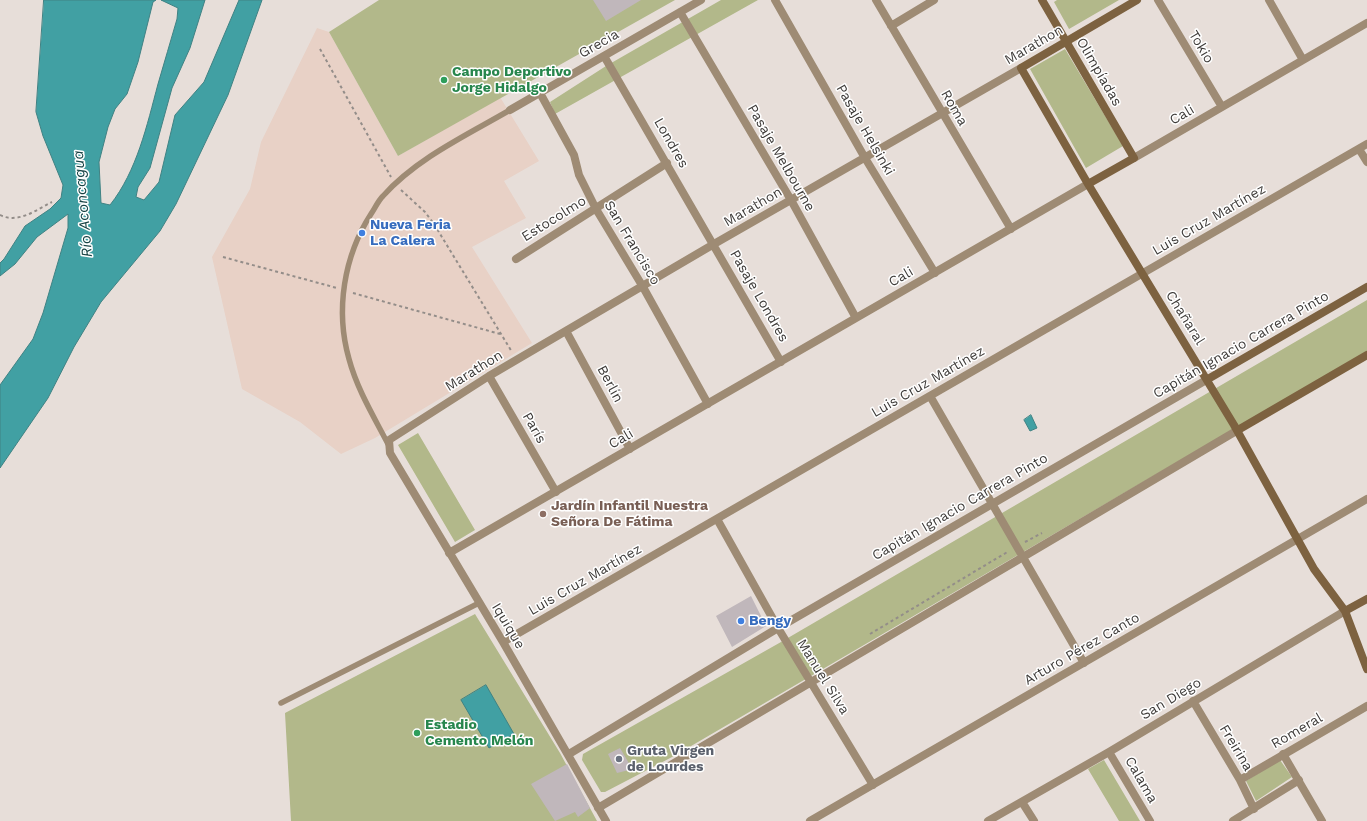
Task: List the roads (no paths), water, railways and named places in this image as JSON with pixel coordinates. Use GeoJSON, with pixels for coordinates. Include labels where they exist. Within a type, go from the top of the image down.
{"type":"FeatureCollection","features":[{"type":"Feature","properties":{"kind":"street","name":"Grecia"},"geometry":{"type":"LineString","coordinates":[[510,110],[701,0]]}},
{"type":"Feature","properties":{"kind":"street","name":"Pasaje Helsinki"},"geometry":{"type":"LineString","coordinates":[[775,0],[866,158],[935,273]]}},
{"type":"Feature","properties":{"kind":"street","name":"Roma"},"geometry":{"type":"LineString","coordinates":[[876,0],[1011,229]]}},
{"type":"Feature","properties":{"kind":"street"},"geometry":{"type":"LineString","coordinates":[[891,26],[934,0]]}},
{"type":"Feature","properties":{"kind":"street","name":"Olimpíadas"},"geometry":{"type":"LineString","coordinates":[[1042,0],[1134,158]]}},
{"type":"Feature","properties":{"kind":"street","name":"Marathon"},"geometry":{"type":"LineString","coordinates":[[388,444],[393,437],[489,376],[714,244],[866,158],[1137,0]]}},
{"type":"Feature","properties":{"kind":"street","name":"Tokio"},"geometry":{"type":"LineString","coordinates":[[1158,0],[1222,107]]}},
{"type":"Feature","properties":{"kind":"street"},"geometry":{"type":"LineString","coordinates":[[1269,0],[1303,60]]}},
{"type":"Feature","properties":{"kind":"street","name":"Pasaje Melbourne"},"geometry":{"type":"LineString","coordinates":[[680,12],[791,200],[856,318]]}},
{"type":"Feature","properties":{"kind":"street","name":"Cali"},"geometry":{"type":"LineString","coordinates":[[449,553],[1367,23]]}},
{"type":"Feature","properties":{"kind":"street","name":"Londres"},"geometry":{"type":"LineString","coordinates":[[604,56],[714,244]]}},
{"type":"Feature","properties":{"kind":"street","name":"Chañaral"},"geometry":{"type":"LineString","coordinates":[[1021,68],[1088,184],[1238,430],[1326,587],[1345,612],[1367,669]]}},
{"type":"Feature","properties":{"kind":"street","name":"San Francisco"},"geometry":{"type":"LineString","coordinates":[[540,93],[574,155],[579,175],[596,209],[643,287],[708,404]]}},
{"type":"Feature","properties":{"kind":"street","name":"Luis Cruz Martínez"},"geometry":{"type":"LineString","coordinates":[[503,642],[1367,144]]}},
{"type":"Feature","properties":{"kind":"street"},"geometry":{"type":"LineString","coordinates":[[1359,149],[1367,162]]}},
{"type":"Feature","properties":{"kind":"street","name":"Estocolmo"},"geometry":{"type":"LineString","coordinates":[[516,259],[667,163]]}},
{"type":"Feature","properties":{"kind":"street","name":"Pasaje Londres"},"geometry":{"type":"LineString","coordinates":[[714,244],[781,362]]}},
{"type":"Feature","properties":{"kind":"street","name":"Capitán Ignacio Carrera Pinto"},"geometry":{"type":"LineString","coordinates":[[569,754],[778,628],[1367,287]]}},
{"type":"Feature","properties":{"kind":"street","name":"Berlín"},"geometry":{"type":"LineString","coordinates":[[566,331],[630,449]]}},
{"type":"Feature","properties":{"kind":"street"},"geometry":{"type":"LineString","coordinates":[[598,808],[1367,355]]}},
{"type":"Feature","properties":{"kind":"street","name":"París"},"geometry":{"type":"LineString","coordinates":[[489,376],[556,492]]}},
{"type":"Feature","properties":{"kind":"street"},"geometry":{"type":"LineString","coordinates":[[930,396],[1084,662]]}},
{"type":"Feature","properties":{"kind":"street","name":"Iquique"},"geometry":{"type":"LineString","coordinates":[[388,444],[390,452],[569,754],[606,821]]}},
{"type":"Feature","properties":{"kind":"street","name":"Arturo Pérez Canto"},"geometry":{"type":"LineString","coordinates":[[810,821],[1367,499]]}},
{"type":"Feature","properties":{"kind":"street","name":"Manuel Silva"},"geometry":{"type":"LineString","coordinates":[[717,519],[778,628],[812,681],[873,784]]}},
{"type":"Feature","properties":{"kind":"street","name":"San Diego"},"geometry":{"type":"LineString","coordinates":[[988,821],[1109,752],[1367,599]]}},
{"type":"Feature","properties":{"kind":"street","name":"Freirina"},"geometry":{"type":"LineString","coordinates":[[1193,701],[1240,780],[1254,809]]}},
{"type":"Feature","properties":{"kind":"street","name":"Romeral"},"geometry":{"type":"LineString","coordinates":[[1240,780],[1367,706]]}},
{"type":"Feature","properties":{"kind":"street","name":"Calama"},"geometry":{"type":"LineString","coordinates":[[1109,752],[1150,821]]}},
{"type":"Feature","properties":{"kind":"street"},"geometry":{"type":"LineString","coordinates":[[1283,754],[1322,821]]}},
{"type":"Feature","properties":{"kind":"street"},"geometry":{"type":"LineString","coordinates":[[1233,821],[1299,780]]}},
{"type":"Feature","properties":{"kind":"street"},"geometry":{"type":"LineString","coordinates":[[1022,802],[1034,821]]}},
{"type":"Feature","properties":{"kind":"lane"},"geometry":{"type":"LineString","coordinates":[[388,444],[363,395],[349,360],[342,328],[343,290],[352,252],[363,226],[382,196],[412,169],[510,110]]}},
{"type":"Feature","properties":{"kind":"lane"},"geometry":{"type":"LineString","coordinates":[[281,703],[479,603]]}},
{"type":"Feature","properties":{"kind":"water","name":"Río Aconcagua"},"geometry":{"type":"Polygon","coordinates":[[[44,0],[156,0],[153,2],[138,62],[127,94],[115,109],[108,127],[99,162],[101,203],[110,205],[127,178],[140,147],[177,19],[178,8],[161,0],[205,0],[190,48],[172,88],[150,168],[138,187],[136,197],[144,200],[159,182],[175,115],[204,82],[239,0],[262,0],[228,95],[176,204],[160,231],[101,302],[74,347],[48,398],[0,468],[0,385],[33,339],[43,313],[68,228],[68,214],[37,237],[15,264],[0,276],[0,263],[25,226],[50,209],[61,198],[63,185],[43,136],[36,112],[44,0]]]}},
{"type":"Feature","properties":{"kind":"water"},"geometry":{"type":"Polygon","coordinates":[[[1031,415],[1037,428],[1030,431],[1024,420],[1031,415]]]}},
{"type":"Feature","properties":{"kind":"water"},"geometry":{"type":"Polygon","coordinates":[[[486,685],[514,734],[489,748],[461,700],[486,685]]]}},
{"type":"Feature","properties":{"kind":"place","name":"Campo Deportivo Jorge Hidalgo"},"geometry":{"type":"Point","coordinates":[444,80]}},
{"type":"Feature","properties":{"kind":"place","name":"Nueva Feria La Calera"},"geometry":{"type":"Point","coordinates":[362,233]}},
{"type":"Feature","properties":{"kind":"place","name":"Jardín Infantil Nuestra Señora De Fátima"},"geometry":{"type":"Point","coordinates":[543,514]}},
{"type":"Feature","properties":{"kind":"place","name":"Bengy"},"geometry":{"type":"Point","coordinates":[741,621]}},
{"type":"Feature","properties":{"kind":"place","name":"Estadio Cemento Melón"},"geometry":{"type":"Point","coordinates":[417,733]}},
{"type":"Feature","properties":{"kind":"place","name":"Gruta Virgen de Lourdes"},"geometry":{"type":"Point","coordinates":[619,759]}}]}
